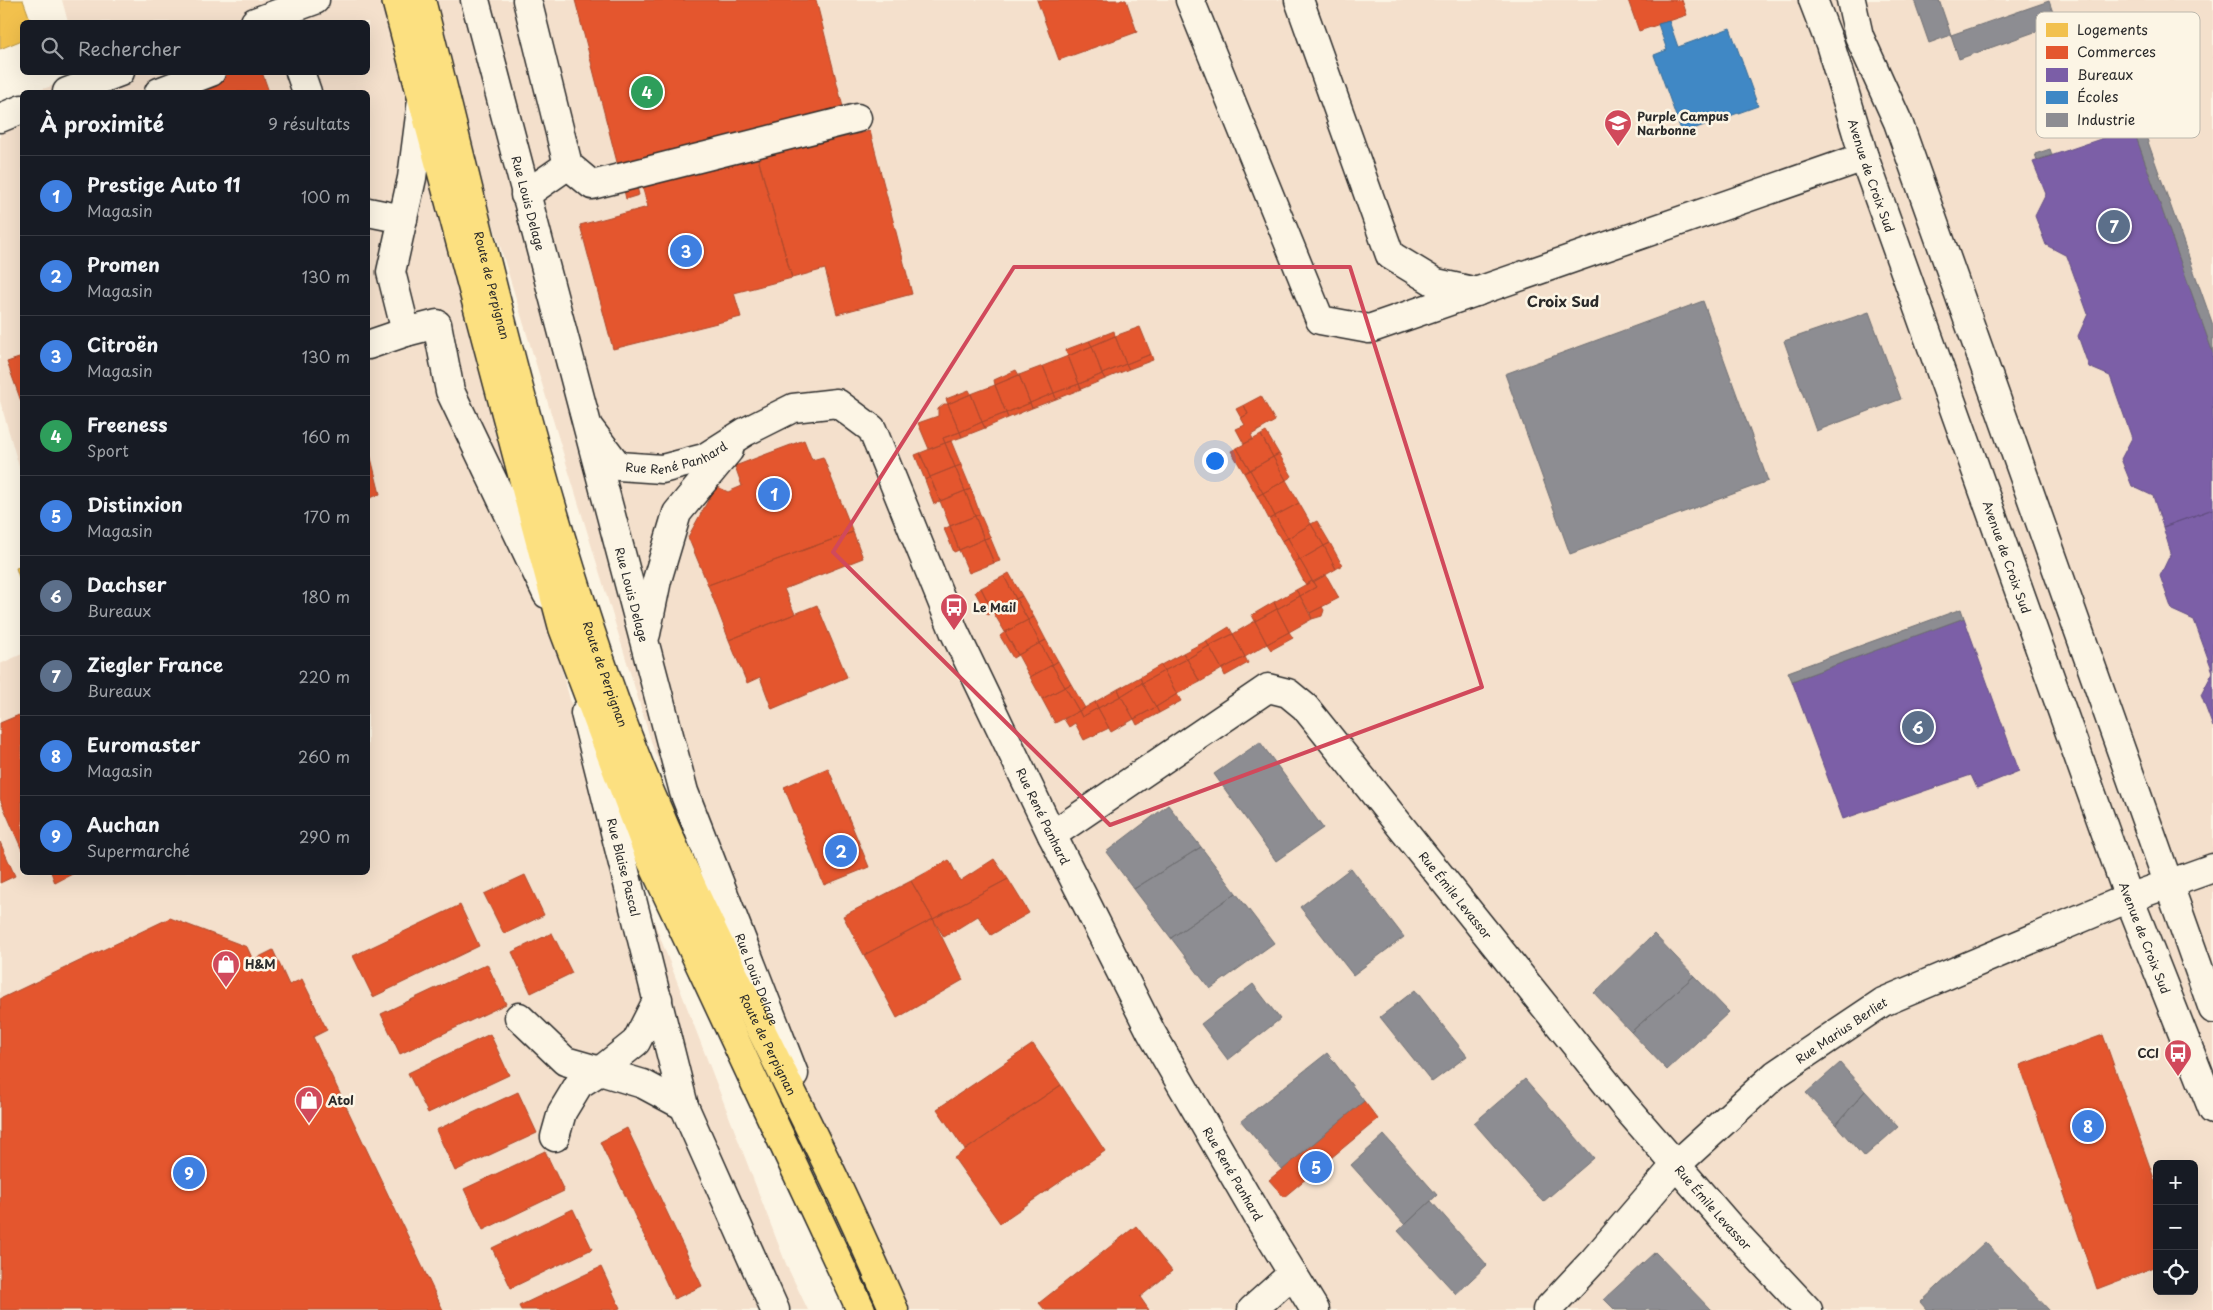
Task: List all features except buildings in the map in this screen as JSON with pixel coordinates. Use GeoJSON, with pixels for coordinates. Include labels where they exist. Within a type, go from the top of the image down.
{"type":"FeatureCollection","features":[{"type":"Feature","properties":{"kind":"main road","name":"Route de Perpignan"},"geometry":{"type":"LineString","coordinates":[[396,0],[563,628],[651,860],[862,1310]]}},
{"type":"Feature","properties":{"kind":"main road","name":"Route de Perpignan"},"geometry":{"type":"LineString","coordinates":[[421,0],[539,462],[579,599],[628,738],[690,887],[832,1176],[894,1310]]}},
{"type":"Feature","properties":{"kind":"street"},"geometry":{"type":"LineString","coordinates":[[268,20],[282,18],[315,0]]}},
{"type":"Feature","properties":{"kind":"street","name":"Rue Louis Delage"},"geometry":{"type":"LineString","coordinates":[[475,0],[684,792],[744,940],[832,1176]]}},
{"type":"Feature","properties":{"kind":"street"},"geometry":{"type":"LineString","coordinates":[[527,0],[568,165],[592,185],[857,118]]}},
{"type":"Feature","properties":{"kind":"street"},"geometry":{"type":"LineString","coordinates":[[1190,0],[1320,320],[1369,329],[1864,157]]}},
{"type":"Feature","properties":{"kind":"street"},"geometry":{"type":"LineString","coordinates":[[1299,0],[1390,255],[1436,282],[1477,292]]}},
{"type":"Feature","properties":{"kind":"street","name":"Avenue de Croix Sud"},"geometry":{"type":"LineString","coordinates":[[1813,0],[1830,44],[1864,157],[2129,898],[2213,1110]]}},
{"type":"Feature","properties":{"kind":"street"},"geometry":{"type":"LineString","coordinates":[[1851,0],[1859,36],[1898,122],[2213,1009]]}},
{"type":"Feature","properties":{"kind":"street"},"geometry":{"type":"LineString","coordinates":[[72,90],[112,75]]}},
{"type":"Feature","properties":{"kind":"street"},"geometry":{"type":"LineString","coordinates":[[164,90],[202,75]]}},
{"type":"Feature","properties":{"kind":"street"},"geometry":{"type":"LineString","coordinates":[[301,75],[306,90]]}},
{"type":"Feature","properties":{"kind":"street"},"geometry":{"type":"LineString","coordinates":[[370,344],[406,332],[391,272],[412,178],[422,100]]}},
{"type":"Feature","properties":{"kind":"street"},"geometry":{"type":"LineString","coordinates":[[0,118],[20,111]]}},
{"type":"Feature","properties":{"kind":"street"},"geometry":{"type":"LineString","coordinates":[[525,195],[568,165]]}},
{"type":"Feature","properties":{"kind":"street"},"geometry":{"type":"LineString","coordinates":[[370,212],[403,219]]}},
{"type":"Feature","properties":{"kind":"street","name":"Rue Blaise Pascal"},"geometry":{"type":"LineString","coordinates":[[406,332],[437,324],[450,392],[563,628],[684,1106],[775,1310]]}},
{"type":"Feature","properties":{"kind":"street","name":"Rue René Panhard"},"geometry":{"type":"LineString","coordinates":[[589,428],[618,466],[662,469],[704,458],[745,432],[793,408],[837,403],[872,429],[954,631],[1052,835],[1151,1032],[1292,1274],[1315,1310]]}},
{"type":"Feature","properties":{"kind":"street","name":"Rue René Panhard"},"geometry":{"type":"LineString","coordinates":[[645,642],[657,580],[677,513],[745,432]]}},
{"type":"Feature","properties":{"kind":"street","name":"Rue Émile Levassor"},"geometry":{"type":"LineString","coordinates":[[1052,835],[1268,688],[1288,693],[1305,707],[1675,1166],[1808,1310]]}},
{"type":"Feature","properties":{"kind":"street","name":"Rue Marius Berliet"},"geometry":{"type":"LineString","coordinates":[[1547,1310],[1594,1260],[1675,1166],[1776,1074],[1883,1002],[2129,898],[2213,868]]}},
{"type":"Feature","properties":{"kind":"street"},"geometry":{"type":"LineString","coordinates":[[555,1137],[562,1112],[579,1084],[600,1071],[636,1042],[658,999]]}},
{"type":"Feature","properties":{"kind":"street"},"geometry":{"type":"LineString","coordinates":[[519,1017],[565,1061],[643,1084],[684,1106]]}},
{"type":"Feature","properties":{"kind":"street"},"geometry":{"type":"LineString","coordinates":[[1252,1310],[1292,1274]]}},
{"type":"Feature","properties":{"kind":"highlighted area"},"geometry":{"type":"Polygon","coordinates":[[[1014,267],[1350,267],[1482,687],[1110,825],[833,552],[1014,267]]]}},
{"type":"Feature","properties":{"kind":"shaded area"},"geometry":{"type":"Polygon","coordinates":[[[62,0],[382,0],[427,174],[574,714],[786,1264],[808,1310],[0,1310],[0,664],[20,655],[20,875],[370,875],[370,90],[40,90],[81,75],[370,75],[370,20],[67,20],[62,0]]]}},
{"type":"Feature","properties":{"kind":"shaded area"},"geometry":{"type":"Polygon","coordinates":[[[434,0],[2213,0],[2213,1310],[905,1310],[655,754],[474,161],[434,0]]]}},
{"type":"Feature","properties":{"kind":"shaded area"},"geometry":{"type":"Polygon","coordinates":[[[20,97],[20,470],[0,401],[0,104],[20,97]]]}},
{"type":"Feature","properties":{"kind":"place","name":"Freeness"},"geometry":{"type":"Point","coordinates":[647,92]}},
{"type":"Feature","properties":{"kind":"place","name":"Purple Campus Narbonne"},"geometry":{"type":"Point","coordinates":[1618,147]}},
{"type":"Feature","properties":{"kind":"place","name":"Ziegler France"},"geometry":{"type":"Point","coordinates":[2114,226]}},
{"type":"Feature","properties":{"kind":"place","name":"Citroën"},"geometry":{"type":"Point","coordinates":[686,251]}},
{"type":"Feature","properties":{"kind":"place","name":"Prestige Auto 11"},"geometry":{"type":"Point","coordinates":[774,494]}},
{"type":"Feature","properties":{"kind":"place","name":"Le Mail"},"geometry":{"type":"Point","coordinates":[954,631]}},
{"type":"Feature","properties":{"kind":"place","name":"Dachser"},"geometry":{"type":"Point","coordinates":[1918,727]}},
{"type":"Feature","properties":{"kind":"place","name":"Promen"},"geometry":{"type":"Point","coordinates":[841,851]}},
{"type":"Feature","properties":{"kind":"place","name":"H&M"},"geometry":{"type":"Point","coordinates":[226,988]}},
{"type":"Feature","properties":{"kind":"place","name":"CCI"},"geometry":{"type":"Point","coordinates":[2178,1077]}},
{"type":"Feature","properties":{"kind":"place","name":"Atol"},"geometry":{"type":"Point","coordinates":[309,1124]}},
{"type":"Feature","properties":{"kind":"place","name":"Euromaster"},"geometry":{"type":"Point","coordinates":[2088,1126]}},
{"type":"Feature","properties":{"kind":"place","name":"Distinxion"},"geometry":{"type":"Point","coordinates":[1316,1167]}},
{"type":"Feature","properties":{"kind":"place","name":"Auchan"},"geometry":{"type":"Point","coordinates":[189,1173]}},
{"type":"Feature","properties":{"kind":"district","name":"Croix Sud"},"geometry":{"type":"Point","coordinates":[1563,300]}}]}
